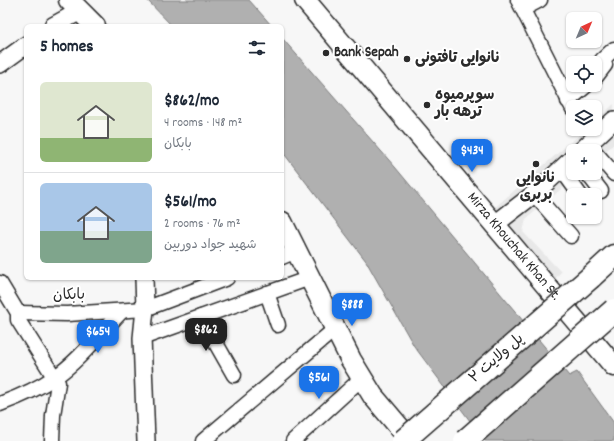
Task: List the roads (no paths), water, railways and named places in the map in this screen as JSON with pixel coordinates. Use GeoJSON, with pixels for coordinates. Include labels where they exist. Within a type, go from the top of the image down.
{"type":"FeatureCollection","features":[{"type":"Feature","properties":{"kind":"main road","name":"Mirza Khouchak Khan St."},"geometry":{"type":"LineString","coordinates":[[305,0],[614,366]]}},
{"type":"Feature","properties":{"kind":"main road"},"geometry":{"type":"LineString","coordinates":[[75,5],[93,24]]}},
{"type":"Feature","properties":{"kind":"main road"},"geometry":{"type":"LineString","coordinates":[[284,231],[289,254],[310,278],[335,329],[362,378],[373,396],[410,441]]}},
{"type":"Feature","properties":{"kind":"main road","name":"پل ولایت ۲"},"geometry":{"type":"LineString","coordinates":[[403,441],[614,256]]}},
{"type":"Feature","properties":{"kind":"main road"},"geometry":{"type":"LineString","coordinates":[[464,441],[614,310]]}},
{"type":"Feature","properties":{"kind":"street"},"geometry":{"type":"LineString","coordinates":[[540,0],[521,4],[568,100]]}},
{"type":"Feature","properties":{"kind":"street"},"geometry":{"type":"LineString","coordinates":[[56,24],[75,5]]}},
{"type":"Feature","properties":{"kind":"street"},"geometry":{"type":"LineString","coordinates":[[0,64],[24,46]]}},
{"type":"Feature","properties":{"kind":"street"},"geometry":{"type":"LineString","coordinates":[[602,69],[605,65],[602,60],[614,49]]}},
{"type":"Feature","properties":{"kind":"street"},"geometry":{"type":"LineString","coordinates":[[574,100],[581,92]]}},
{"type":"Feature","properties":{"kind":"street"},"geometry":{"type":"LineString","coordinates":[[590,144],[614,120]]}},
{"type":"Feature","properties":{"kind":"street"},"geometry":{"type":"LineString","coordinates":[[602,159],[614,174]]}},
{"type":"Feature","properties":{"kind":"street"},"geometry":{"type":"LineString","coordinates":[[494,225],[534,194],[566,165]]}},
{"type":"Feature","properties":{"kind":"street"},"geometry":{"type":"LineString","coordinates":[[592,180],[599,188]]}},
{"type":"Feature","properties":{"kind":"street"},"geometry":{"type":"LineString","coordinates":[[534,194],[571,236]]}},
{"type":"Feature","properties":{"kind":"street"},"geometry":{"type":"LineString","coordinates":[[142,338],[310,278]]}},
{"type":"Feature","properties":{"kind":"street"},"geometry":{"type":"LineString","coordinates":[[144,280],[145,308],[142,338],[146,441]]}},
{"type":"Feature","properties":{"kind":"street","name":"بابکان"},"geometry":{"type":"LineString","coordinates":[[18,313],[67,314],[121,312],[145,308],[222,280]]}},
{"type":"Feature","properties":{"kind":"street"},"geometry":{"type":"LineString","coordinates":[[0,284],[18,313],[18,320],[56,377],[58,383],[52,441]]}},
{"type":"Feature","properties":{"kind":"street"},"geometry":{"type":"LineString","coordinates":[[267,293],[278,325]]}},
{"type":"Feature","properties":{"kind":"street"},"geometry":{"type":"LineString","coordinates":[[0,404],[56,377],[72,363],[121,312]]}},
{"type":"Feature","properties":{"kind":"street"},"geometry":{"type":"LineString","coordinates":[[201,317],[234,375]]}},
{"type":"Feature","properties":{"kind":"street"},"geometry":{"type":"LineString","coordinates":[[203,441],[335,329]]}},
{"type":"Feature","properties":{"kind":"street"},"geometry":{"type":"LineString","coordinates":[[293,441],[362,378]]}},
{"type":"Feature","properties":{"kind":"place","name":"Bank Sepah"},"geometry":{"type":"Point","coordinates":[326,53]}},
{"type":"Feature","properties":{"kind":"place","name":"نانوایی تافتونی"},"geometry":{"type":"Point","coordinates":[407,59]}},
{"type":"Feature","properties":{"kind":"place","name":"سوپرمیوه ترهه بار"},"geometry":{"type":"Point","coordinates":[427,105]}},
{"type":"Feature","properties":{"kind":"place","name":"نانوایی بربری"},"geometry":{"type":"Point","coordinates":[536,164]}}]}
